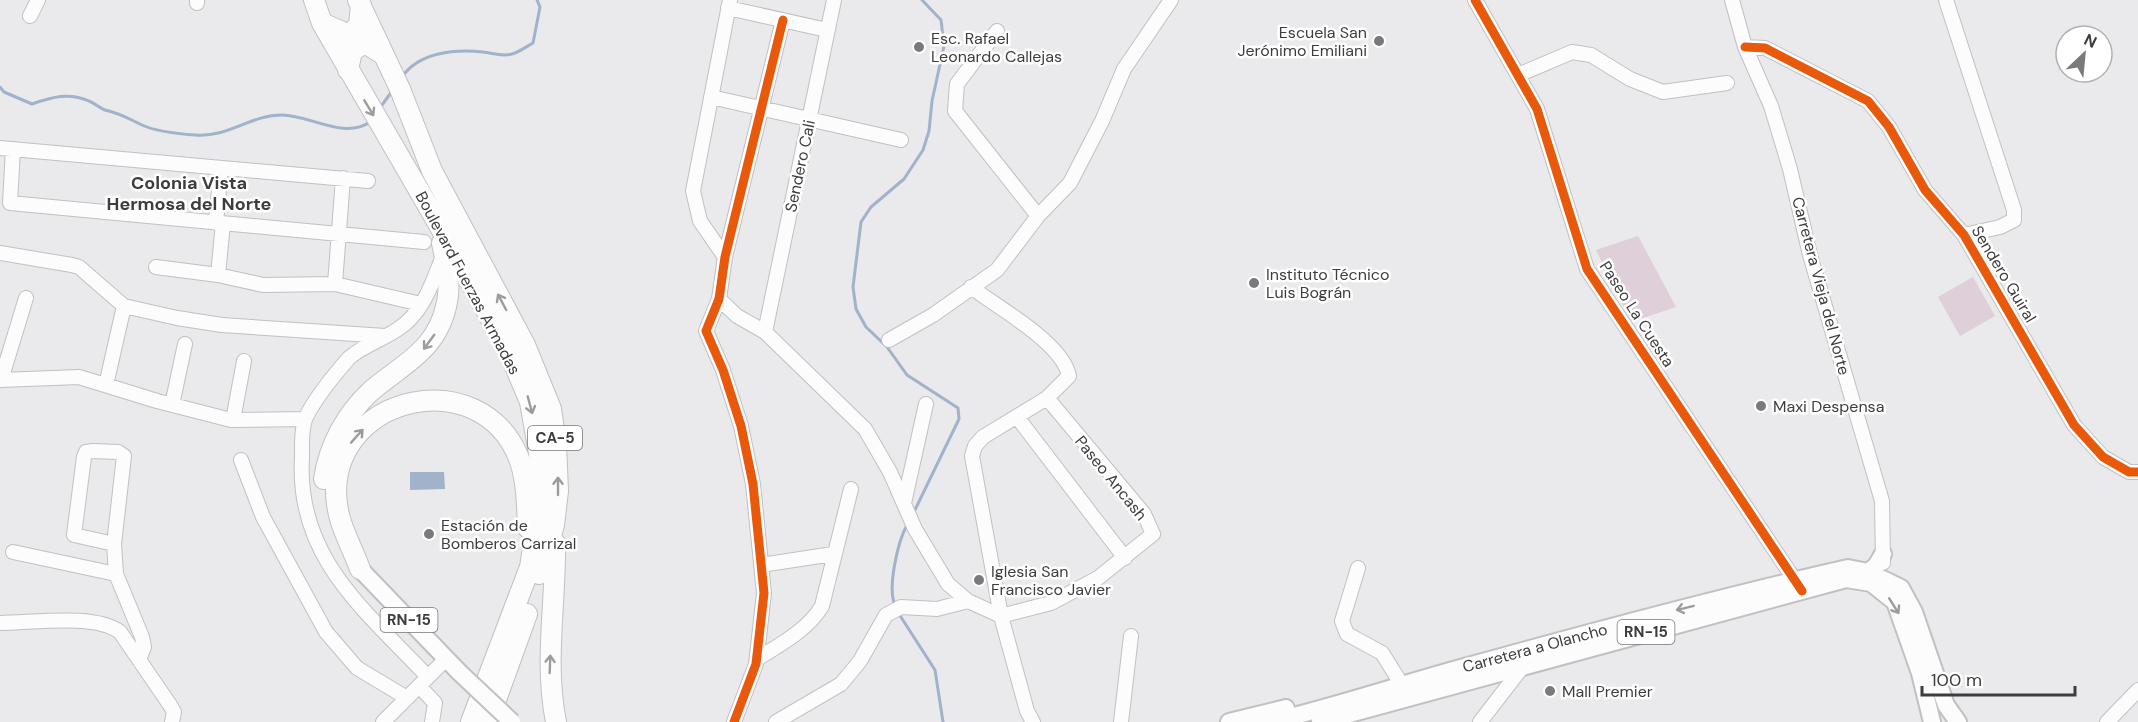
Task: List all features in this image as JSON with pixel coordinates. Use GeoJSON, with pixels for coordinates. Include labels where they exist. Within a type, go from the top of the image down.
{"type":"FeatureCollection","features":[{"type":"Feature","properties":{"kind":"highway","name":"Boulevard Fuerzas Armadas"},"geometry":{"type":"LineString","coordinates":[[314,0],[322,23],[439,225],[508,352],[530,402],[539,453],[541,498],[530,567],[471,722]]}},
{"type":"Feature","properties":{"kind":"highway","name":"Boulevard Fuerzas Armadas"},"geometry":{"type":"LineString","coordinates":[[359,3],[384,55],[432,171],[538,372],[551,409],[556,443],[558,491],[554,525],[489,713]]}},
{"type":"Feature","properties":{"kind":"highway"},"geometry":{"type":"LineString","coordinates":[[322,23],[349,35],[359,25],[359,3]]}},
{"type":"Feature","properties":{"kind":"highway"},"geometry":{"type":"LineString","coordinates":[[348,70],[348,61],[357,46],[365,43],[384,55]]}},
{"type":"Feature","properties":{"kind":"highway"},"geometry":{"type":"LineString","coordinates":[[360,569],[350,560],[334,533],[328,517],[324,484],[326,466],[339,434],[360,403],[415,359],[436,332],[447,302],[449,287],[439,225]]}},
{"type":"Feature","properties":{"kind":"highway"},"geometry":{"type":"LineString","coordinates":[[360,569],[340,526],[337,511],[337,481],[340,464],[349,446],[373,420],[394,408],[427,400],[461,403],[478,411],[508,438],[518,457],[523,475],[530,567]]}},
{"type":"Feature","properties":{"kind":"highway"},"geometry":{"type":"LineString","coordinates":[[554,525],[556,577],[549,677],[556,722]]}},
{"type":"Feature","properties":{"kind":"main road"},"geometry":{"type":"LineString","coordinates":[[1883,554],[1876,566],[1876,575],[1901,588],[1914,612],[1946,705],[1958,722]]}},
{"type":"Feature","properties":{"kind":"main road","name":"Carretera a Olancho"},"geometry":{"type":"LineString","coordinates":[[1270,722],[1351,709],[1406,697],[1799,586],[1848,568],[1876,575]]}},
{"type":"Feature","properties":{"kind":"main road","name":"RN-15"},"geometry":{"type":"LineString","coordinates":[[360,569],[459,672],[489,713],[503,722]]}},
{"type":"Feature","properties":{"kind":"main road","name":"Carretera a Olancho"},"geometry":{"type":"LineString","coordinates":[[1320,722],[1402,685],[1591,632],[1799,586],[1846,579],[1871,583],[1895,602],[1920,673],[1932,722]]}},
{"type":"Feature","properties":{"kind":"main road"},"geometry":{"type":"LineString","coordinates":[[1229,722],[1322,701],[1351,709]]}},
{"type":"Feature","properties":{"kind":"main road"},"geometry":{"type":"LineString","coordinates":[[1336,722],[1351,709]]}},
{"type":"Feature","properties":{"kind":"main road","name":"RN-15"},"geometry":{"type":"LineString","coordinates":[[489,713],[512,722]]}},
{"type":"Feature","properties":{"kind":"street"},"geometry":{"type":"LineString","coordinates":[[30,16],[38,0]]}},
{"type":"Feature","properties":{"kind":"street","name":"Sendero Cali"},"geometry":{"type":"LineString","coordinates":[[765,332],[834,0]]}},
{"type":"Feature","properties":{"kind":"street"},"geometry":{"type":"LineString","coordinates":[[889,340],[933,315],[997,270],[1006,254],[1070,183],[1102,121],[1124,69],[1171,0]]}},
{"type":"Feature","properties":{"kind":"street","name":"Paseo La Cuesta"},"geometry":{"type":"LineString","coordinates":[[1475,0],[1537,109],[1587,269],[1799,586]]}},
{"type":"Feature","properties":{"kind":"street","name":"Carretera Vieja del Norte"},"geometry":{"type":"LineString","coordinates":[[1732,0],[1745,47],[1771,106],[1810,255],[1882,501],[1883,554]]}},
{"type":"Feature","properties":{"kind":"street"},"geometry":{"type":"LineString","coordinates":[[1946,0],[2014,210],[2014,220],[2000,227],[1964,235]]}},
{"type":"Feature","properties":{"kind":"street"},"geometry":{"type":"LineString","coordinates":[[725,257],[700,221],[693,191],[729,4],[827,30]]}},
{"type":"Feature","properties":{"kind":"street"},"geometry":{"type":"LineString","coordinates":[[734,722],[757,659],[764,593],[753,484],[741,426],[723,370],[706,331],[719,298],[725,257],[783,20]]}},
{"type":"Feature","properties":{"kind":"street"},"geometry":{"type":"LineString","coordinates":[[997,31],[957,84],[955,111],[1038,216]]}},
{"type":"Feature","properties":{"kind":"street","name":"Sendero Guiral"},"geometry":{"type":"LineString","coordinates":[[1745,47],[1766,48],[1868,101],[1889,127],[1925,190],[1964,235],[2074,425],[2103,457],[2129,472],[2138,472]]}},
{"type":"Feature","properties":{"kind":"street"},"geometry":{"type":"LineString","coordinates":[[1518,75],[1572,52],[1591,55],[1637,83],[1663,92],[1727,82]]}},
{"type":"Feature","properties":{"kind":"street"},"geometry":{"type":"LineString","coordinates":[[711,97],[901,140]]}},
{"type":"Feature","properties":{"kind":"street"},"geometry":{"type":"LineString","coordinates":[[368,181],[6,149],[10,203],[424,242]]}},
{"type":"Feature","properties":{"kind":"street"},"geometry":{"type":"LineString","coordinates":[[218,275],[221,168]]}},
{"type":"Feature","properties":{"kind":"street"},"geometry":{"type":"LineString","coordinates":[[335,284],[343,178]]}},
{"type":"Feature","properties":{"kind":"street"},"geometry":{"type":"LineString","coordinates":[[0,253],[79,267],[124,306],[222,325],[386,336]]}},
{"type":"Feature","properties":{"kind":"street"},"geometry":{"type":"LineString","coordinates":[[432,722],[435,703],[423,681],[340,584],[321,554],[305,513],[302,490],[305,419],[358,350],[405,325],[421,304],[444,254]]}},
{"type":"Feature","properties":{"kind":"street"},"geometry":{"type":"LineString","coordinates":[[156,267],[218,275],[263,285],[335,284],[421,304]]}},
{"type":"Feature","properties":{"kind":"street"},"geometry":{"type":"LineString","coordinates":[[971,287],[1039,334],[1068,369],[1069,376],[1047,398],[983,437],[975,446],[972,456],[1001,616],[1027,711],[1033,722]]}},
{"type":"Feature","properties":{"kind":"street"},"geometry":{"type":"LineString","coordinates":[[26,297],[0,380],[79,377],[172,405],[233,420],[305,419]]}},
{"type":"Feature","properties":{"kind":"street"},"geometry":{"type":"LineString","coordinates":[[719,298],[737,316],[765,332],[865,429],[915,529],[948,584],[968,601],[1001,616]]}},
{"type":"Feature","properties":{"kind":"street"},"geometry":{"type":"LineString","coordinates":[[106,385],[124,306]]}},
{"type":"Feature","properties":{"kind":"street"},"geometry":{"type":"LineString","coordinates":[[172,405],[185,344]]}},
{"type":"Feature","properties":{"kind":"street"},"geometry":{"type":"LineString","coordinates":[[233,420],[244,362]]}},
{"type":"Feature","properties":{"kind":"street","name":"Paseo Ancash"},"geometry":{"type":"LineString","coordinates":[[1001,616],[1051,603],[1098,578],[1148,541],[1153,534],[1143,514],[1047,398]]}},
{"type":"Feature","properties":{"kind":"street"},"geometry":{"type":"LineString","coordinates":[[904,503],[926,404]]}},
{"type":"Feature","properties":{"kind":"street"},"geometry":{"type":"LineString","coordinates":[[1017,417],[1125,558]]}},
{"type":"Feature","properties":{"kind":"street"},"geometry":{"type":"LineString","coordinates":[[114,544],[74,536],[86,452],[118,452],[124,456],[114,544],[116,574],[142,637],[144,647],[139,660]]}},
{"type":"Feature","properties":{"kind":"street"},"geometry":{"type":"LineString","coordinates":[[241,460],[263,517],[326,632],[357,668],[407,698]]}},
{"type":"Feature","properties":{"kind":"street"},"geometry":{"type":"LineString","coordinates":[[757,659],[816,617],[822,606],[833,554],[851,489]]}},
{"type":"Feature","properties":{"kind":"street"},"geometry":{"type":"LineString","coordinates":[[13,552],[116,574]]}},
{"type":"Feature","properties":{"kind":"street"},"geometry":{"type":"LineString","coordinates":[[761,565],[833,554]]}},
{"type":"Feature","properties":{"kind":"street"},"geometry":{"type":"LineString","coordinates":[[1358,568],[1342,621],[1343,630],[1382,653],[1402,685]]}},
{"type":"Feature","properties":{"kind":"street"},"geometry":{"type":"LineString","coordinates":[[776,722],[841,684],[860,661],[886,615],[901,607],[937,609],[968,601]]}},
{"type":"Feature","properties":{"kind":"street"},"geometry":{"type":"LineString","coordinates":[[0,623],[86,622],[110,626],[120,632],[170,705],[174,712],[172,722]]}},
{"type":"Feature","properties":{"kind":"street"},"geometry":{"type":"LineString","coordinates":[[1121,722],[1131,636]]}},
{"type":"Feature","properties":{"kind":"street"},"geometry":{"type":"LineString","coordinates":[[383,722],[446,658]]}},
{"type":"Feature","properties":{"kind":"street"},"geometry":{"type":"LineString","coordinates":[[1480,722],[1524,665]]}},
{"type":"Feature","properties":{"kind":"street"},"geometry":{"type":"LineString","coordinates":[[2108,722],[2138,690]]}},
{"type":"Feature","properties":{"kind":"shaded area"},"geometry":{"type":"Polygon","coordinates":[[[1638,236],[1676,307],[1631,322],[1596,250],[1638,236]]]}},
{"type":"Feature","properties":{"kind":"shaded area"},"geometry":{"type":"Polygon","coordinates":[[[1973,277],[1995,316],[1960,336],[1938,297],[1973,277]]]}},
{"type":"Feature","properties":{"kind":"water"},"geometry":{"type":"Polygon","coordinates":[[[410,472],[444,472],[445,489],[410,490],[410,472]]]}},
{"type":"Feature","properties":{"kind":"waterway"},"geometry":{"type":"LineString","coordinates":[[402,77],[418,62],[438,54],[472,51],[505,55],[512,54],[533,43],[540,7],[537,0]]}},
{"type":"Feature","properties":{"kind":"waterway"},"geometry":{"type":"LineString","coordinates":[[913,514],[959,419],[958,408],[907,375],[887,347],[866,327],[856,309],[853,287],[861,222],[871,207],[904,179],[923,150],[929,131],[932,101],[944,46],[941,20],[922,0]]}},
{"type":"Feature","properties":{"kind":"waterway"},"geometry":{"type":"LineString","coordinates":[[0,87],[4,92],[32,104],[60,96],[82,98],[148,127],[182,134],[218,133],[270,116],[282,115],[338,128],[360,127],[370,122]]}},
{"type":"Feature","properties":{"kind":"waterway"},"geometry":{"type":"LineString","coordinates":[[379,109],[393,90]]}},
{"type":"Feature","properties":{"kind":"waterway"},"geometry":{"type":"LineString","coordinates":[[895,605],[892,588],[893,576],[900,542],[907,525]]}},
{"type":"Feature","properties":{"kind":"waterway"},"geometry":{"type":"LineString","coordinates":[[899,614],[935,670],[943,722]]}},
{"type":"Feature","properties":{"kind":"cycle path"},"geometry":{"type":"LineString","coordinates":[[1475,0],[1537,109],[1587,269],[1802,591]]}},
{"type":"Feature","properties":{"kind":"cycle path"},"geometry":{"type":"LineString","coordinates":[[734,722],[756,664],[764,593],[753,484],[741,426],[723,370],[706,331],[719,299],[725,257],[783,20]]}},
{"type":"Feature","properties":{"kind":"cycle path"},"geometry":{"type":"LineString","coordinates":[[1745,47],[1765,48],[1868,101],[1889,127],[1925,190],[1964,235],[2074,425],[2103,457],[2129,472],[2138,472]]}},
{"type":"Feature","properties":{"kind":"place","name":"Escuela San Jerónimo Emiliani"},"geometry":{"type":"Point","coordinates":[1379,41]}},
{"type":"Feature","properties":{"kind":"place","name":"Esc. Rafael Leonardo Callejas"},"geometry":{"type":"Point","coordinates":[919,47]}},
{"type":"Feature","properties":{"kind":"place","name":"Instituto Técnico Luis Bográn"},"geometry":{"type":"Point","coordinates":[1254,283]}},
{"type":"Feature","properties":{"kind":"place","name":"Maxi Despensa"},"geometry":{"type":"Point","coordinates":[1761,406]}},
{"type":"Feature","properties":{"kind":"place","name":"Estación de Bomberos Carrizal"},"geometry":{"type":"Point","coordinates":[429,534]}},
{"type":"Feature","properties":{"kind":"place","name":"Iglesia San Francisco Javier"},"geometry":{"type":"Point","coordinates":[979,580]}},
{"type":"Feature","properties":{"kind":"place","name":"Mall Premier"},"geometry":{"type":"Point","coordinates":[1550,691]}},
{"type":"Feature","properties":{"kind":"district","name":"Colonia Vista Hermosa del Norte"},"geometry":{"type":"Point","coordinates":[189,193]}}]}
